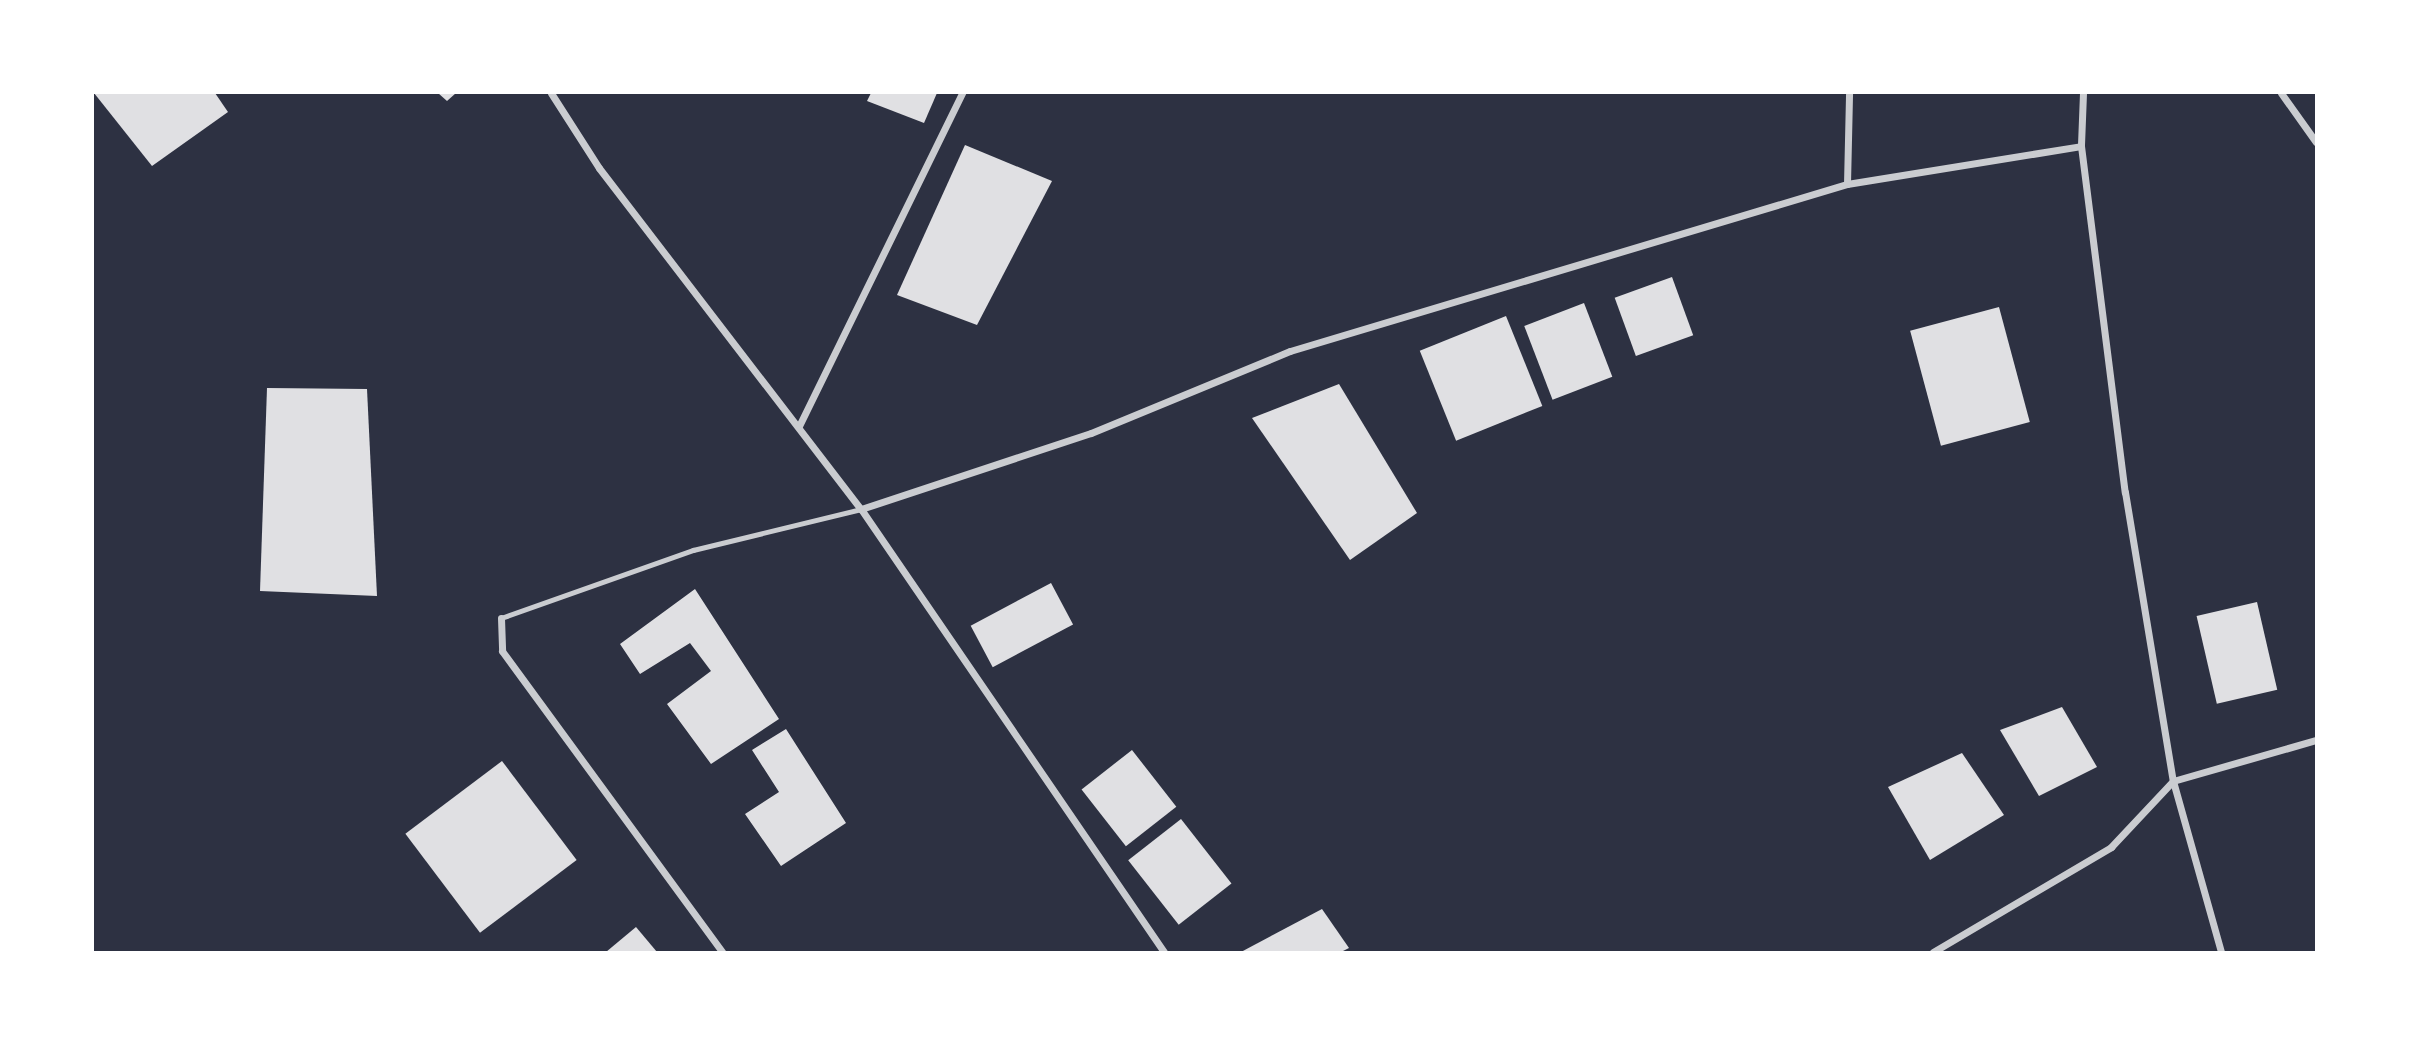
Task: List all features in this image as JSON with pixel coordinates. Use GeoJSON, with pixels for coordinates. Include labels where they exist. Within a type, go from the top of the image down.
{"type":"FeatureCollection","features":[{"type":"Feature","properties":{"kind":"street"},"geometry":{"type":"LineString","coordinates":[[551,93],[599,168],[861,509],[1164,952]]}},
{"type":"Feature","properties":{"kind":"street"},"geometry":{"type":"LineString","coordinates":[[799,426],[962,93]]}},
{"type":"Feature","properties":{"kind":"street"},"geometry":{"type":"LineString","coordinates":[[1847,184],[1849,93]]}},
{"type":"Feature","properties":{"kind":"street"},"geometry":{"type":"LineString","coordinates":[[2083,93],[2081,146],[2125,492],[2173,781],[2221,952]]}},
{"type":"Feature","properties":{"kind":"street"},"geometry":{"type":"LineString","coordinates":[[2281,93],[2316,142]]}},
{"type":"Feature","properties":{"kind":"street"},"geometry":{"type":"LineString","coordinates":[[861,509],[1091,433],[1290,351],[1847,184],[2081,146]]}},
{"type":"Feature","properties":{"kind":"street"},"geometry":{"type":"LineString","coordinates":[[500,618],[502,651],[722,952]]}},
{"type":"Feature","properties":{"kind":"street"},"geometry":{"type":"LineString","coordinates":[[1933,952],[2110,847],[2173,781],[2316,740]]}},
{"type":"Feature","properties":{"kind":"lane"},"geometry":{"type":"LineString","coordinates":[[500,618],[693,550],[861,509]]}},
{"type":"Feature","properties":{"kind":"building"},"geometry":{"type":"Polygon","coordinates":[[[94,93],[215,93],[228,112],[152,166],[94,93]]]}},
{"type":"Feature","properties":{"kind":"building"},"geometry":{"type":"Polygon","coordinates":[[[438,93],[456,93],[447,101],[438,93]]]}},
{"type":"Feature","properties":{"kind":"building"},"geometry":{"type":"Polygon","coordinates":[[[871,93],[937,93],[924,123],[867,101],[871,93]]]}},
{"type":"Feature","properties":{"kind":"building"},"geometry":{"type":"Polygon","coordinates":[[[965,145],[1052,181],[977,325],[897,295],[965,145]]]}},
{"type":"Feature","properties":{"kind":"building"},"geometry":{"type":"Polygon","coordinates":[[[1672,277],[1693,335],[1636,356],[1615,298],[1672,277]]]}},
{"type":"Feature","properties":{"kind":"building"},"geometry":{"type":"Polygon","coordinates":[[[1584,303],[1612,377],[1553,400],[1524,326],[1584,303]]]}},
{"type":"Feature","properties":{"kind":"building"},"geometry":{"type":"Polygon","coordinates":[[[1999,307],[2030,422],[1941,446],[1910,331],[1999,307]]]}},
{"type":"Feature","properties":{"kind":"building"},"geometry":{"type":"Polygon","coordinates":[[[1506,316],[1542,406],[1456,441],[1420,351],[1506,316]]]}},
{"type":"Feature","properties":{"kind":"building"},"geometry":{"type":"Polygon","coordinates":[[[1339,384],[1417,513],[1350,560],[1252,418],[1339,384]]]}},
{"type":"Feature","properties":{"kind":"building"},"geometry":{"type":"Polygon","coordinates":[[[267,388],[367,389],[377,596],[260,591],[267,388]]]}},
{"type":"Feature","properties":{"kind":"building"},"geometry":{"type":"Polygon","coordinates":[[[1051,583],[1073,624],[993,667],[971,626],[1051,583]]]}},
{"type":"Feature","properties":{"kind":"building"},"geometry":{"type":"Polygon","coordinates":[[[695,589],[779,719],[711,764],[667,704],[711,671],[690,643],[640,674],[620,644],[695,589]]]}},
{"type":"Feature","properties":{"kind":"building"},"geometry":{"type":"Polygon","coordinates":[[[2257,602],[2277,690],[2217,704],[2197,616],[2257,602]]]}},
{"type":"Feature","properties":{"kind":"building"},"geometry":{"type":"Polygon","coordinates":[[[2062,707],[2097,767],[2039,796],[2000,730],[2062,707]]]}},
{"type":"Feature","properties":{"kind":"building"},"geometry":{"type":"Polygon","coordinates":[[[786,729],[846,823],[781,866],[745,814],[779,792],[752,750],[786,729]]]}},
{"type":"Feature","properties":{"kind":"building"},"geometry":{"type":"Polygon","coordinates":[[[1132,750],[1176,807],[1126,846],[1082,789],[1132,750]]]}},
{"type":"Feature","properties":{"kind":"building"},"geometry":{"type":"Polygon","coordinates":[[[1962,753],[2004,815],[1930,860],[1888,787],[1962,753]]]}},
{"type":"Feature","properties":{"kind":"building"},"geometry":{"type":"Polygon","coordinates":[[[502,761],[577,860],[480,933],[405,834],[502,761]]]}},
{"type":"Feature","properties":{"kind":"building"},"geometry":{"type":"Polygon","coordinates":[[[1181,819],[1231,884],[1179,925],[1128,860],[1181,819]]]}},
{"type":"Feature","properties":{"kind":"building"},"geometry":{"type":"Polygon","coordinates":[[[1322,909],[1349,948],[1341,952],[1241,952],[1322,909]]]}},
{"type":"Feature","properties":{"kind":"building"},"geometry":{"type":"Polygon","coordinates":[[[636,927],[657,952],[606,952],[636,927]]]}}]}
